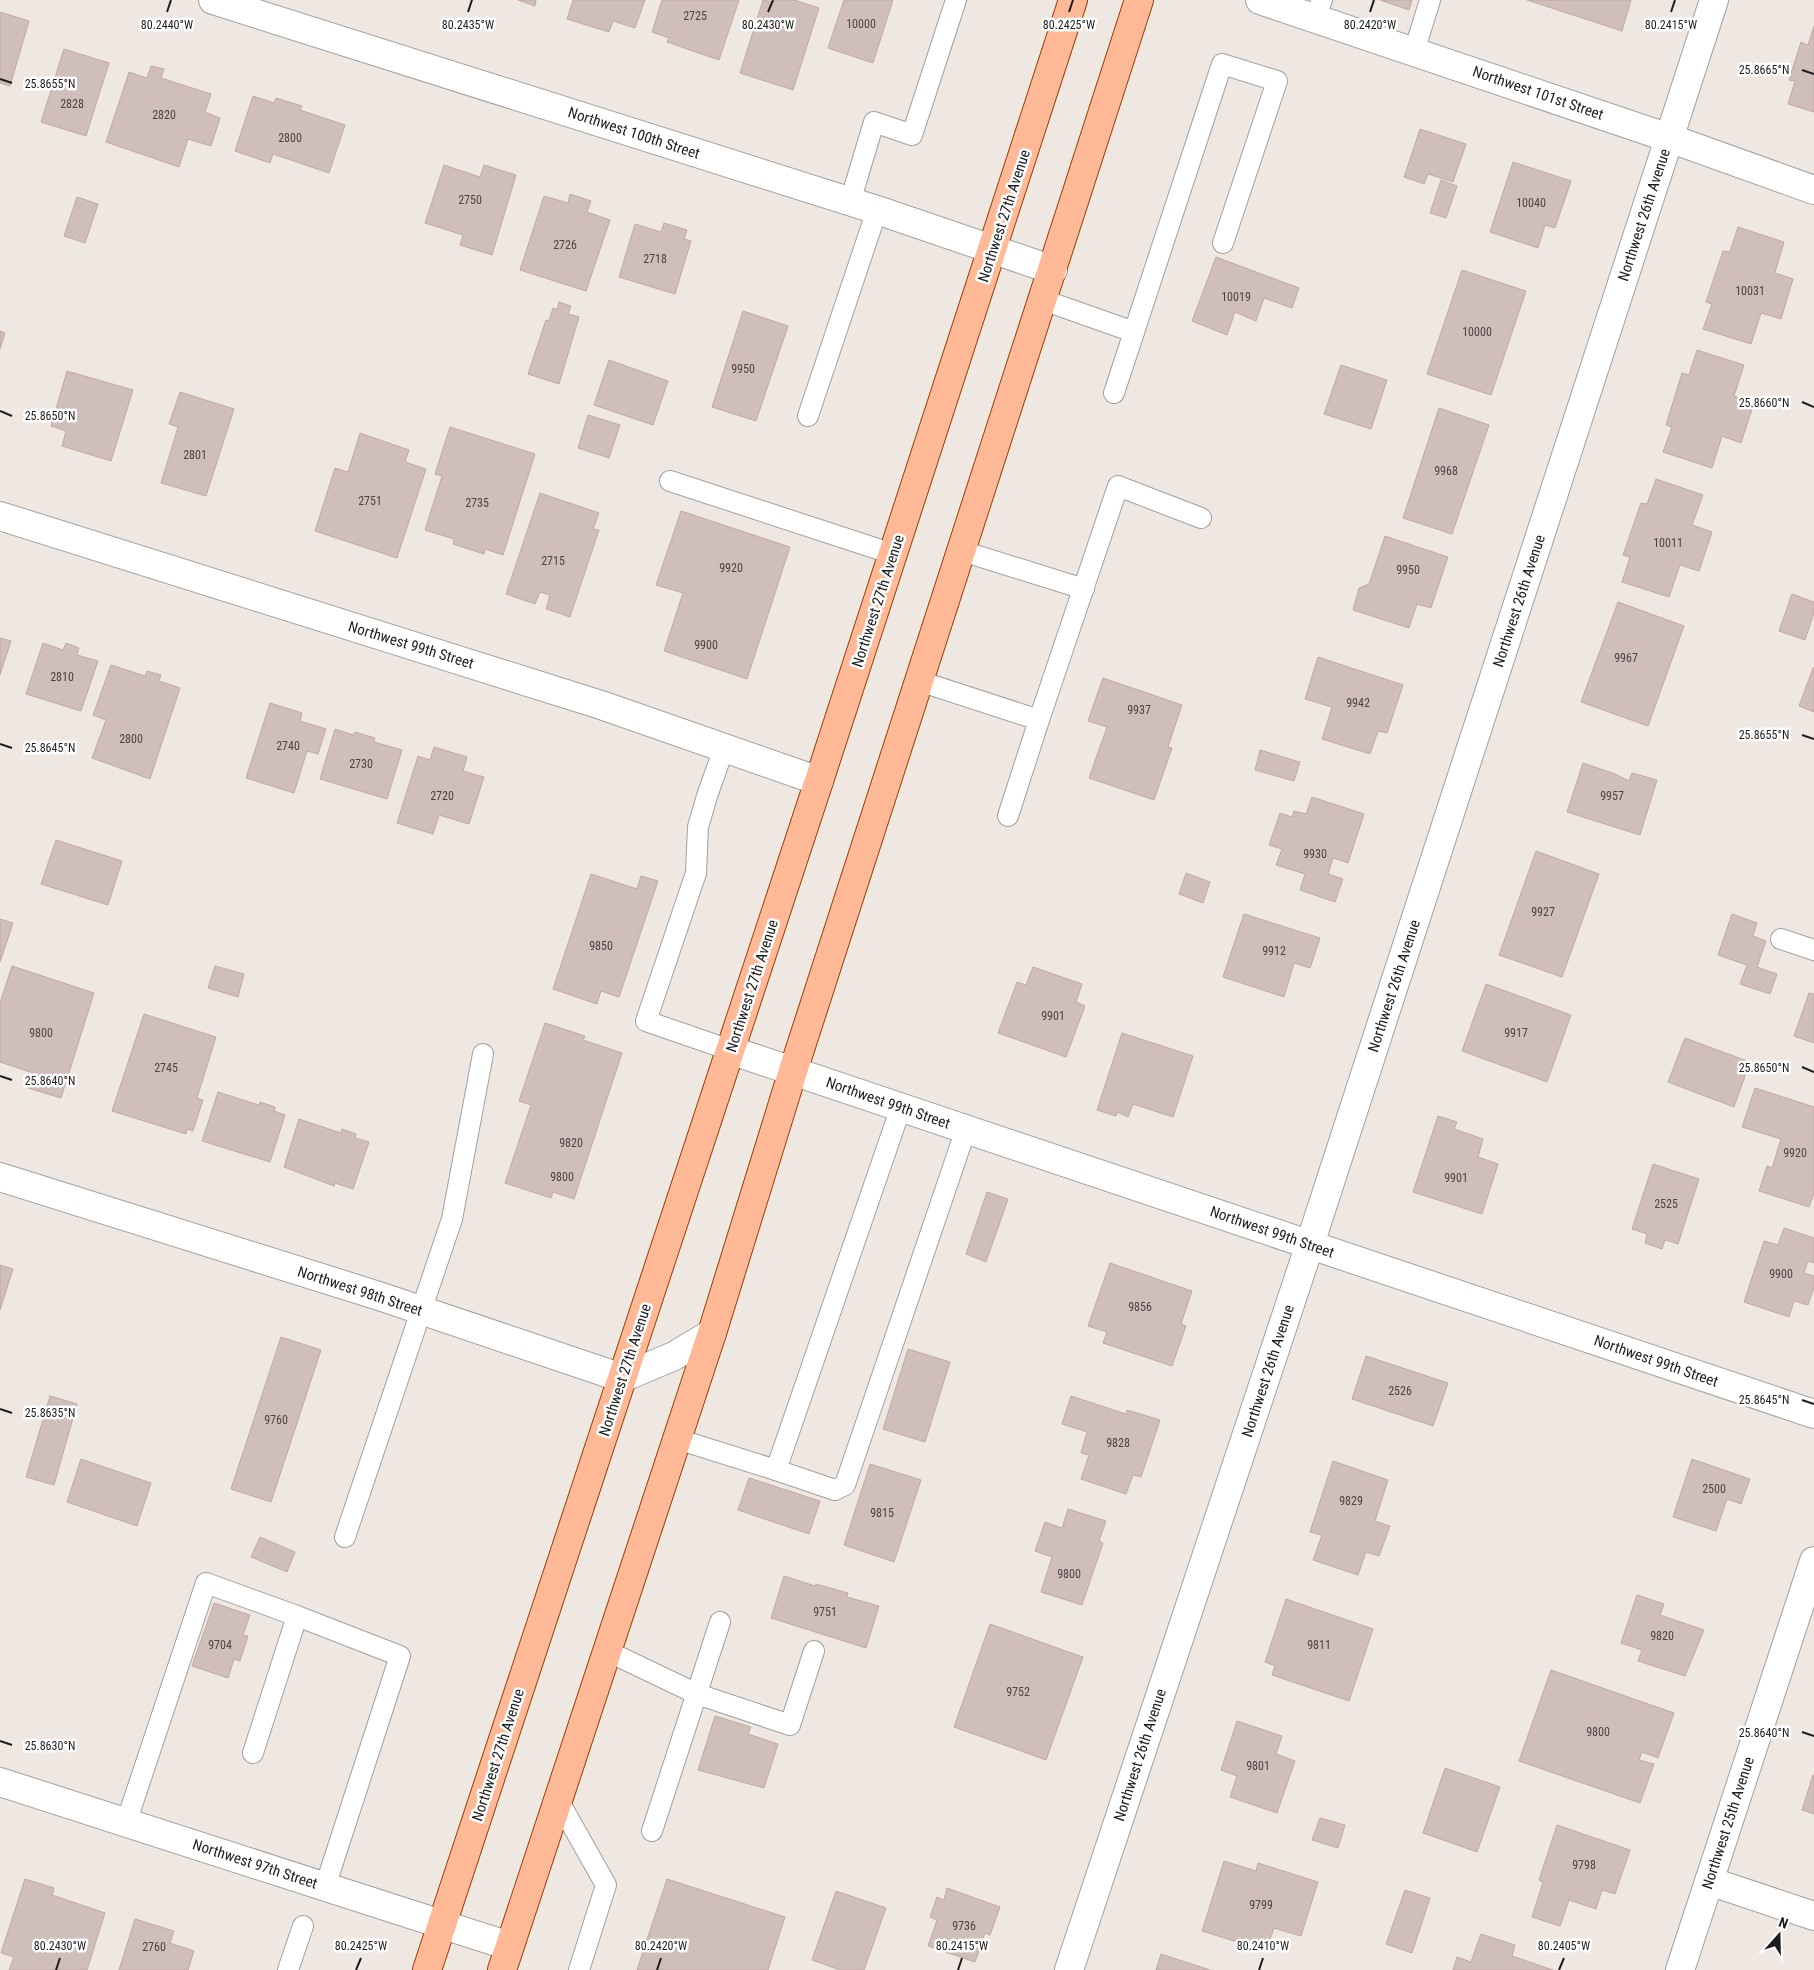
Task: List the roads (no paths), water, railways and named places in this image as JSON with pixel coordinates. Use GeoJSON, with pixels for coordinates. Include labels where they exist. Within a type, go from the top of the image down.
{"type":"FeatureCollection","features":[{"type":"Feature","properties":{"kind":"main road","name":"Northwest 27th Avenue"},"geometry":{"type":"LineString","coordinates":[[427,1970],[819,781],[1073,0]]}},
{"type":"Feature","properties":{"kind":"main road"},"geometry":{"type":"LineString","coordinates":[[506,1958],[712,1333],[793,1071],[1140,0]]}},
{"type":"Feature","properties":{"kind":"street","name":"Northwest 100th Street"},"geometry":{"type":"LineString","coordinates":[[213,0],[876,210],[1053,270]]}},
{"type":"Feature","properties":{"kind":"street","name":"Northwest 101st Street"},"geometry":{"type":"LineString","coordinates":[[1260,0],[1318,9],[1414,52],[1669,138],[1814,190]]}},
{"type":"Feature","properties":{"kind":"street","name":"Northwest 26th Avenue"},"geometry":{"type":"LineString","coordinates":[[1069,1970],[1310,1244],[1714,0]]}},
{"type":"Feature","properties":{"kind":"street","name":"Northwest 99th Street"},"geometry":{"type":"LineString","coordinates":[[0,516],[601,705],[819,781]]}},
{"type":"Feature","properties":{"kind":"street","name":"Northwest 99th Street"},"geometry":{"type":"LineString","coordinates":[[730,1050],[1814,1414]]}},
{"type":"Feature","properties":{"kind":"street","name":"Northwest 98th Street"},"geometry":{"type":"LineString","coordinates":[[0,1177],[421,1310],[622,1378]]}},
{"type":"Feature","properties":{"kind":"street"},"geometry":{"type":"LineString","coordinates":[[622,1378],[674,1356],[712,1333]]}},
{"type":"Feature","properties":{"kind":"street","name":"Northwest 25th Avenue"},"geometry":{"type":"LineString","coordinates":[[1680,1970],[1814,1561]]}},
{"type":"Feature","properties":{"kind":"street","name":"Northwest 97th Street"},"geometry":{"type":"LineString","coordinates":[[0,1782],[442,1925],[506,1958]]}},
{"type":"Feature","properties":{"kind":"street"},"geometry":{"type":"LineString","coordinates":[[1709,1881],[1814,1916]]}},
{"type":"Feature","properties":{"kind":"lane"},"geometry":{"type":"LineString","coordinates":[[850,202],[874,122],[912,135],[956,0]]}},
{"type":"Feature","properties":{"kind":"lane"},"geometry":{"type":"LineString","coordinates":[[1414,52],[1430,0]]}},
{"type":"Feature","properties":{"kind":"lane"},"geometry":{"type":"LineString","coordinates":[[1114,393],[1222,64],[1277,81],[1223,243]]}},
{"type":"Feature","properties":{"kind":"lane"},"geometry":{"type":"LineString","coordinates":[[808,416],[876,210]]}},
{"type":"Feature","properties":{"kind":"lane"},"geometry":{"type":"LineString","coordinates":[[1044,300],[1134,332]]}},
{"type":"Feature","properties":{"kind":"lane"},"geometry":{"type":"LineString","coordinates":[[670,481],[893,554]]}},
{"type":"Feature","properties":{"kind":"lane"},"geometry":{"type":"LineString","coordinates":[[1008,816],[1118,486],[1200,518]]}},
{"type":"Feature","properties":{"kind":"lane"},"geometry":{"type":"LineString","coordinates":[[962,551],[1084,589]]}},
{"type":"Feature","properties":{"kind":"lane"},"geometry":{"type":"LineString","coordinates":[[920,681],[1039,720]]}},
{"type":"Feature","properties":{"kind":"lane"},"geometry":{"type":"LineString","coordinates":[[724,748],[698,828],[696,873],[646,1021],[730,1050]]}},
{"type":"Feature","properties":{"kind":"lane"},"geometry":{"type":"LineString","coordinates":[[1781,939],[1814,950]]}},
{"type":"Feature","properties":{"kind":"lane"},"geometry":{"type":"LineString","coordinates":[[344,1537],[452,1219],[483,1054]]}},
{"type":"Feature","properties":{"kind":"lane"},"geometry":{"type":"LineString","coordinates":[[776,1470],[901,1107]]}},
{"type":"Feature","properties":{"kind":"lane"},"geometry":{"type":"LineString","coordinates":[[677,1439],[835,1490],[845,1485],[966,1129]]}},
{"type":"Feature","properties":{"kind":"lane"},"geometry":{"type":"LineString","coordinates":[[126,1823],[206,1582],[400,1656],[325,1887]]}},
{"type":"Feature","properties":{"kind":"lane"},"geometry":{"type":"LineString","coordinates":[[253,1753],[296,1616]]}},
{"type":"Feature","properties":{"kind":"lane"},"geometry":{"type":"LineString","coordinates":[[652,1831],[720,1622]]}},
{"type":"Feature","properties":{"kind":"lane"},"geometry":{"type":"LineString","coordinates":[[607,1651],[697,1694],[790,1725],[814,1651]]}},
{"type":"Feature","properties":{"kind":"lane"},"geometry":{"type":"LineString","coordinates":[[558,1800],[606,1885],[579,1970]]}},
{"type":"Feature","properties":{"kind":"lane"},"geometry":{"type":"LineString","coordinates":[[288,1970],[303,1926]]}}]}
